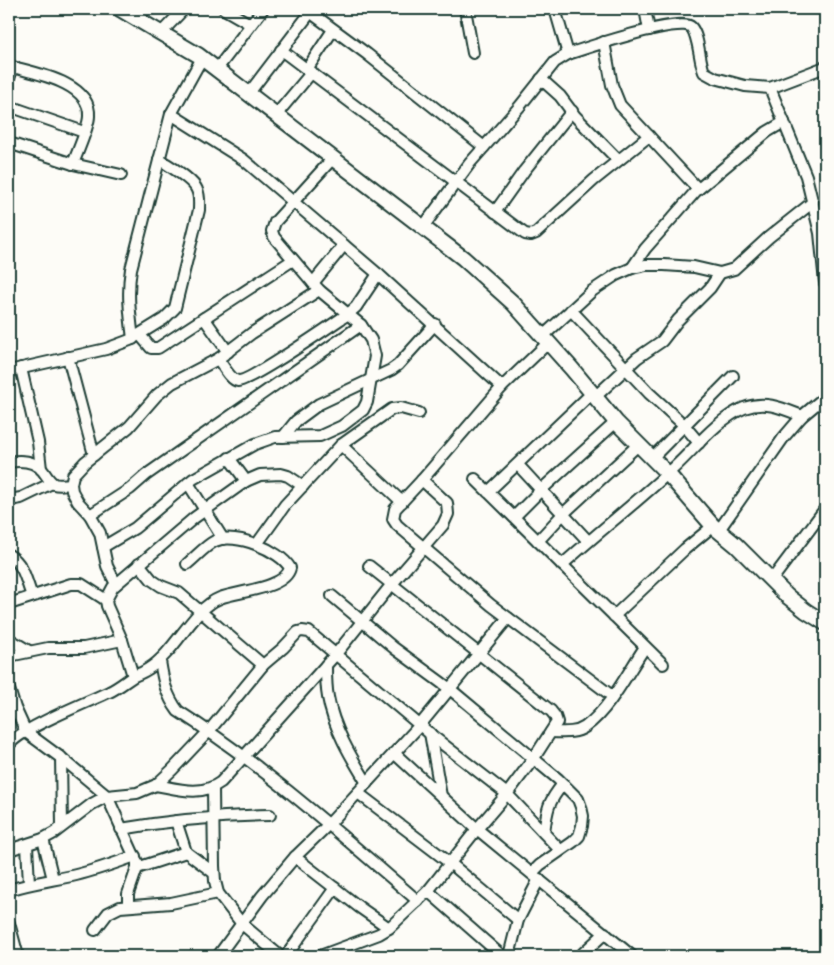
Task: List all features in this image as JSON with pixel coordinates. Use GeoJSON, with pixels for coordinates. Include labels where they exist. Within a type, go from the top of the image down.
{"type":"FeatureCollection","features":[{"type":"Feature","properties":{"kind":"street"},"geometry":{"type":"LineString","coordinates":[[120,9],[141,14],[161,33],[217,69],[457,252],[513,304],[616,422],[668,474],[716,528],[806,611],[824,621]]}},
{"type":"Feature","properties":{"kind":"street"},"geometry":{"type":"LineString","coordinates":[[161,33],[184,9]]}},
{"type":"Feature","properties":{"kind":"street"},"geometry":{"type":"LineString","coordinates":[[224,9],[250,24]]}},
{"type":"Feature","properties":{"kind":"street"},"geometry":{"type":"LineString","coordinates":[[217,69],[263,9]]}},
{"type":"Feature","properties":{"kind":"street"},"geometry":{"type":"LineString","coordinates":[[465,9],[473,53]]}},
{"type":"Feature","properties":{"kind":"street"},"geometry":{"type":"LineString","coordinates":[[555,9],[568,54]]}},
{"type":"Feature","properties":{"kind":"street"},"geometry":{"type":"LineString","coordinates":[[645,9],[649,30]]}},
{"type":"Feature","properties":{"kind":"street"},"geometry":{"type":"LineString","coordinates":[[249,93],[311,10],[484,147]]}},
{"type":"Feature","properties":{"kind":"street"},"geometry":{"type":"LineString","coordinates":[[423,227],[454,183],[555,62],[568,54],[663,26],[686,24],[694,32],[701,66],[708,75],[752,88],[770,88],[825,67]]}},
{"type":"Feature","properties":{"kind":"street"},"geometry":{"type":"LineString","coordinates":[[276,115],[310,70],[334,30]]}},
{"type":"Feature","properties":{"kind":"street"},"geometry":{"type":"LineString","coordinates":[[604,42],[612,85],[620,105],[698,189]]}},
{"type":"Feature","properties":{"kind":"street"},"geometry":{"type":"LineString","coordinates":[[282,50],[454,183],[525,234],[536,234],[594,180],[649,136]]}},
{"type":"Feature","properties":{"kind":"street"},"geometry":{"type":"LineString","coordinates":[[202,58],[171,114],[130,269],[128,285],[129,304],[136,337],[151,348],[158,348],[293,260]]}},
{"type":"Feature","properties":{"kind":"street"},"geometry":{"type":"LineString","coordinates":[[9,78],[11,67],[43,75],[77,90],[84,97],[89,117],[73,164]]}},
{"type":"Feature","properties":{"kind":"street"},"geometry":{"type":"LineString","coordinates":[[541,79],[560,96],[618,160]]}},
{"type":"Feature","properties":{"kind":"street"},"geometry":{"type":"LineString","coordinates":[[770,88],[806,176],[820,233],[825,282]]}},
{"type":"Feature","properties":{"kind":"street"},"geometry":{"type":"LineString","coordinates":[[9,106],[84,132]]}},
{"type":"Feature","properties":{"kind":"street"},"geometry":{"type":"LineString","coordinates":[[495,212],[524,171],[572,111]]}},
{"type":"Feature","properties":{"kind":"street"},"geometry":{"type":"LineString","coordinates":[[171,114],[244,160],[435,324],[502,387]]}},
{"type":"Feature","properties":{"kind":"street"},"geometry":{"type":"LineString","coordinates":[[632,268],[651,242],[698,189],[767,132],[784,122]]}},
{"type":"Feature","properties":{"kind":"street"},"geometry":{"type":"LineString","coordinates":[[9,143],[73,164],[121,175]]}},
{"type":"Feature","properties":{"kind":"street"},"geometry":{"type":"LineString","coordinates":[[103,547],[135,528],[188,483],[229,458],[268,438],[320,436],[342,426],[363,410],[367,402],[371,380],[374,348],[371,340],[361,325],[316,286],[274,237],[272,231],[275,222],[333,158]]}},
{"type":"Feature","properties":{"kind":"street"},"geometry":{"type":"LineString","coordinates":[[9,371],[106,349],[136,337],[164,319],[175,308],[199,210],[198,192],[195,185],[159,159]]}},
{"type":"Feature","properties":{"kind":"street"},"geometry":{"type":"LineString","coordinates":[[612,696],[508,618],[397,525],[393,519],[395,509],[572,310],[600,286],[616,275],[632,268],[646,265],[694,267],[720,273],[734,269],[769,237],[813,202]]}},
{"type":"Feature","properties":{"kind":"street"},"geometry":{"type":"LineString","coordinates":[[116,584],[107,566],[100,533],[90,515],[78,502],[72,491],[70,484],[72,474],[129,428],[158,395],[172,383],[218,359],[316,286],[344,244]]}},
{"type":"Feature","properties":{"kind":"street"},"geometry":{"type":"LineString","coordinates":[[488,492],[594,395],[637,358],[662,341],[678,320],[710,288],[720,273]]}},
{"type":"Feature","properties":{"kind":"street"},"geometry":{"type":"LineString","coordinates":[[218,359],[234,379],[238,381],[244,380],[266,368],[348,314],[356,307],[378,274]]}},
{"type":"Feature","properties":{"kind":"street"},"geometry":{"type":"LineString","coordinates":[[572,310],[626,369],[684,425],[699,443]]}},
{"type":"Feature","properties":{"kind":"street"},"geometry":{"type":"LineString","coordinates":[[204,318],[228,352]]}},
{"type":"Feature","properties":{"kind":"street"},"geometry":{"type":"LineString","coordinates":[[282,436],[296,421],[319,404],[398,365],[435,324]]}},
{"type":"Feature","properties":{"kind":"street"},"geometry":{"type":"LineString","coordinates":[[90,515],[130,489],[146,475],[361,325]]}},
{"type":"Feature","properties":{"kind":"street"},"geometry":{"type":"LineString","coordinates":[[68,357],[94,455]]}},
{"type":"Feature","properties":{"kind":"street"},"geometry":{"type":"LineString","coordinates":[[21,368],[38,442],[41,469]]}},
{"type":"Feature","properties":{"kind":"street"},"geometry":{"type":"LineString","coordinates":[[652,458],[733,376]]}},
{"type":"Feature","properties":{"kind":"street"},"geometry":{"type":"LineString","coordinates":[[614,616],[685,549],[716,528],[784,437],[802,416],[825,397]]}},
{"type":"Feature","properties":{"kind":"street"},"geometry":{"type":"LineString","coordinates":[[562,565],[668,474],[732,414],[746,408],[775,405],[802,416]]}},
{"type":"Feature","properties":{"kind":"street"},"geometry":{"type":"LineString","coordinates":[[257,544],[285,505],[341,445],[392,409],[401,408],[419,413]]}},
{"type":"Feature","properties":{"kind":"street"},"geometry":{"type":"LineString","coordinates":[[514,517],[616,422]]}},
{"type":"Feature","properties":{"kind":"street"},"geometry":{"type":"LineString","coordinates":[[538,541],[563,514],[638,444]]}},
{"type":"Feature","properties":{"kind":"street"},"geometry":{"type":"LineString","coordinates":[[341,445],[402,502]]}},
{"type":"Feature","properties":{"kind":"street"},"geometry":{"type":"LineString","coordinates":[[229,458],[246,481]]}},
{"type":"Feature","properties":{"kind":"street"},"geometry":{"type":"LineString","coordinates":[[9,462],[23,461],[34,463],[52,483]]}},
{"type":"Feature","properties":{"kind":"street"},"geometry":{"type":"LineString","coordinates":[[518,465],[588,541]]}},
{"type":"Feature","properties":{"kind":"street"},"geometry":{"type":"LineString","coordinates":[[134,676],[122,640],[108,610],[106,600],[109,592],[116,584],[194,518],[246,481],[260,475],[280,474],[288,476],[303,486]]}},
{"type":"Feature","properties":{"kind":"street"},"geometry":{"type":"LineString","coordinates":[[475,479],[663,664]]}},
{"type":"Feature","properties":{"kind":"street"},"geometry":{"type":"LineString","coordinates":[[156,785],[191,792],[213,788],[221,782],[326,666],[392,584],[443,525],[449,509],[447,503],[422,480]]}},
{"type":"Feature","properties":{"kind":"street"},"geometry":{"type":"LineString","coordinates":[[9,500],[21,498],[52,483],[70,484]]}},
{"type":"Feature","properties":{"kind":"street"},"geometry":{"type":"LineString","coordinates":[[188,483],[223,539]]}},
{"type":"Feature","properties":{"kind":"street"},"geometry":{"type":"LineString","coordinates":[[772,581],[825,509]]}},
{"type":"Feature","properties":{"kind":"street"},"geometry":{"type":"LineString","coordinates":[[9,745],[26,732],[111,691],[160,661],[201,611],[210,603],[220,598],[274,584],[285,577],[290,568],[283,559],[257,544],[236,539],[223,539],[211,544],[187,564]]}},
{"type":"Feature","properties":{"kind":"street"},"geometry":{"type":"LineString","coordinates":[[9,555],[22,568],[32,596]]}},
{"type":"Feature","properties":{"kind":"street"},"geometry":{"type":"LineString","coordinates":[[139,564],[152,580],[161,586],[180,593],[263,665]]}},
{"type":"Feature","properties":{"kind":"street"},"geometry":{"type":"LineString","coordinates":[[320,956],[379,934],[389,928],[428,891],[507,794],[534,758],[556,722],[555,716],[551,711],[369,566]]}},
{"type":"Feature","properties":{"kind":"street"},"geometry":{"type":"LineString","coordinates":[[9,604],[71,584],[81,584],[106,600]]}},
{"type":"Feature","properties":{"kind":"street"},"geometry":{"type":"LineString","coordinates":[[332,596],[394,648],[450,689],[534,758],[578,799],[583,816],[579,836],[560,850],[535,876],[518,920],[509,956]]}},
{"type":"Feature","properties":{"kind":"street"},"geometry":{"type":"LineString","coordinates":[[218,956],[262,896],[295,857],[329,824],[420,725],[508,618]]}},
{"type":"Feature","properties":{"kind":"street"},"geometry":{"type":"LineString","coordinates":[[9,850],[43,839],[92,804],[107,796],[137,793],[156,785],[209,731],[263,665],[298,632],[302,631],[310,632],[420,725],[507,794],[560,850]]}},
{"type":"Feature","properties":{"kind":"street"},"geometry":{"type":"LineString","coordinates":[[9,639],[29,651]]}},
{"type":"Feature","properties":{"kind":"street"},"geometry":{"type":"LineString","coordinates":[[9,656],[48,648],[84,648],[122,640]]}},
{"type":"Feature","properties":{"kind":"street"},"geometry":{"type":"LineString","coordinates":[[551,732],[570,732],[584,728],[604,708],[645,647]]}},
{"type":"Feature","properties":{"kind":"street"},"geometry":{"type":"LineString","coordinates":[[160,661],[164,688],[170,701],[178,711],[244,756],[329,824],[418,900]]}},
{"type":"Feature","properties":{"kind":"street"},"geometry":{"type":"LineString","coordinates":[[326,666],[328,696],[333,717],[367,782]]}},
{"type":"Feature","properties":{"kind":"street"},"geometry":{"type":"LineString","coordinates":[[9,689],[26,732],[107,796],[135,856],[137,868],[128,894],[128,906]]}},
{"type":"Feature","properties":{"kind":"street"},"geometry":{"type":"LineString","coordinates":[[430,733],[441,796]]}},
{"type":"Feature","properties":{"kind":"street"},"geometry":{"type":"LineString","coordinates":[[394,753],[477,829],[632,956]]}},
{"type":"Feature","properties":{"kind":"street"},"geometry":{"type":"LineString","coordinates":[[60,757],[62,826]]}},
{"type":"Feature","properties":{"kind":"street"},"geometry":{"type":"LineString","coordinates":[[544,833],[548,806],[552,797],[563,784]]}},
{"type":"Feature","properties":{"kind":"street"},"geometry":{"type":"LineString","coordinates":[[213,788],[214,873],[218,893],[242,924],[280,956]]}},
{"type":"Feature","properties":{"kind":"street"},"geometry":{"type":"LineString","coordinates":[[358,793],[450,863],[518,920]]}},
{"type":"Feature","properties":{"kind":"street"},"geometry":{"type":"LineString","coordinates":[[121,829],[213,817],[270,815]]}},
{"type":"Feature","properties":{"kind":"street"},"geometry":{"type":"LineString","coordinates":[[176,821],[186,852],[214,873]]}},
{"type":"Feature","properties":{"kind":"street"},"geometry":{"type":"LineString","coordinates":[[43,839],[53,879]]}},
{"type":"Feature","properties":{"kind":"street"},"geometry":{"type":"LineString","coordinates":[[27,844],[29,884]]}},
{"type":"Feature","properties":{"kind":"street"},"geometry":{"type":"LineString","coordinates":[[137,868],[186,852]]}},
{"type":"Feature","properties":{"kind":"street"},"geometry":{"type":"LineString","coordinates":[[9,890],[106,866],[135,856]]}},
{"type":"Feature","properties":{"kind":"street"},"geometry":{"type":"LineString","coordinates":[[295,857],[389,928]]}},
{"type":"Feature","properties":{"kind":"street"},"geometry":{"type":"LineString","coordinates":[[286,956],[335,888]]}},
{"type":"Feature","properties":{"kind":"street"},"geometry":{"type":"LineString","coordinates":[[428,891],[502,956]]}},
{"type":"Feature","properties":{"kind":"street"},"geometry":{"type":"LineString","coordinates":[[95,930],[108,913],[120,907],[172,902],[218,893]]}},
{"type":"Feature","properties":{"kind":"street"},"geometry":{"type":"LineString","coordinates":[[9,923],[18,956]]}},
{"type":"Feature","properties":{"kind":"street"},"geometry":{"type":"LineString","coordinates":[[580,956],[605,933]]}}]}
